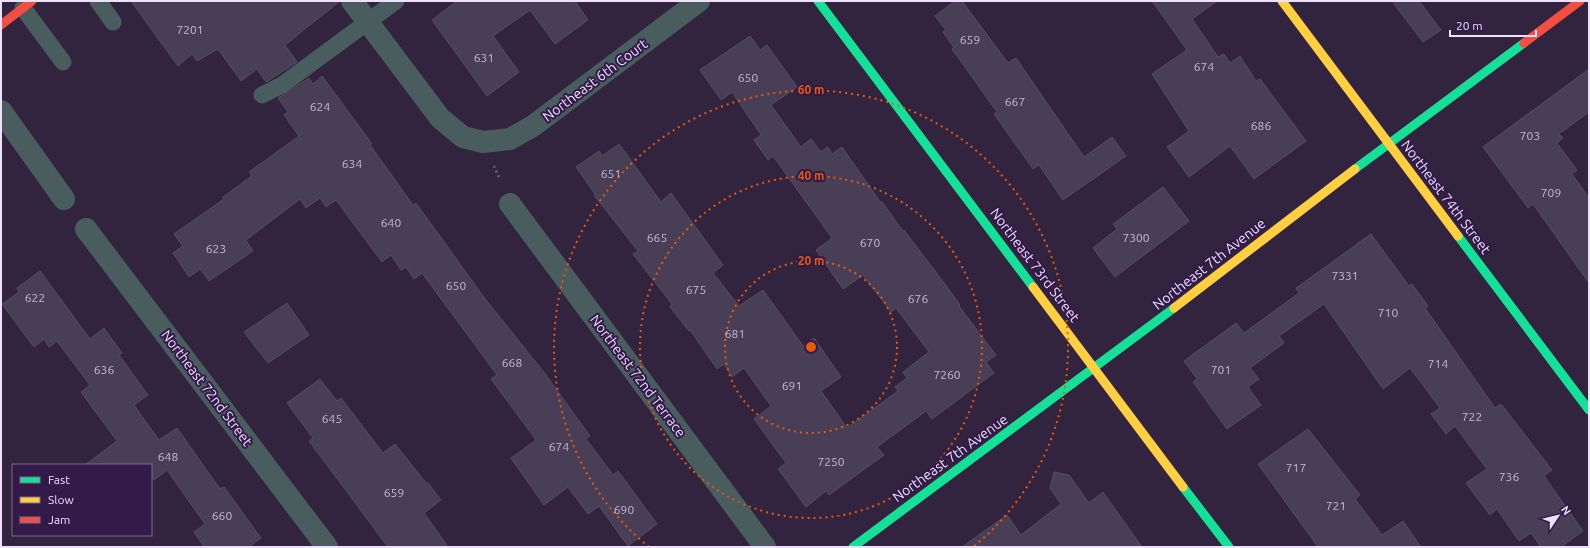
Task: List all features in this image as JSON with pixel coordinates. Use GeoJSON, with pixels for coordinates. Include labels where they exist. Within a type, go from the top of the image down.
{"type":"FeatureCollection","features":[{"type":"Feature","properties":{"kind":"street"},"geometry":{"type":"LineString","coordinates":[[352,1],[440,118],[463,137],[483,142]]}},
{"type":"Feature","properties":{"kind":"street","name":"Northeast 6th Court"},"geometry":{"type":"LineString","coordinates":[[483,142],[510,139],[533,126],[699,1]]}},
{"type":"Feature","properties":{"kind":"street","name":"Northeast 73rd Street"},"geometry":{"type":"LineString","coordinates":[[818,1],[1096,368],[1229,547]]}},
{"type":"Feature","properties":{"kind":"street","name":"Northeast 74th Street"},"geometry":{"type":"LineString","coordinates":[[1282,1],[1589,410]]}},
{"type":"Feature","properties":{"kind":"street","name":"Northeast 7th Avenue"},"geometry":{"type":"LineString","coordinates":[[853,547],[1096,368],[1388,144],[1580,1]]}},
{"type":"Feature","properties":{"kind":"street"},"geometry":{"type":"LineString","coordinates":[[1,25],[28,4]]}},
{"type":"Feature","properties":{"kind":"street"},"geometry":{"type":"LineString","coordinates":[[1,111],[64,199]]}},
{"type":"Feature","properties":{"kind":"street","name":"Northeast 72nd Terrace"},"geometry":{"type":"LineString","coordinates":[[510,204],[764,547]]}},
{"type":"Feature","properties":{"kind":"street","name":"Northeast 72nd Street"},"geometry":{"type":"LineString","coordinates":[[86,229],[327,547]]}},
{"type":"Feature","properties":{"kind":"lane"},"geometry":{"type":"LineString","coordinates":[[98,1],[113,22]]}},
{"type":"Feature","properties":{"kind":"lane"},"geometry":{"type":"LineString","coordinates":[[262,95],[282,85],[396,1]]}},
{"type":"Feature","properties":{"kind":"lane"},"geometry":{"type":"LineString","coordinates":[[28,4],[63,62]]}},
{"type":"Feature","properties":{"kind":"path"},"geometry":{"type":"LineString","coordinates":[[483,142],[510,204]]}},
{"type":"Feature","properties":{"kind":"building"},"geometry":{"type":"Polygon","coordinates":[[[131,1],[340,1],[285,45],[297,62],[266,82],[257,69],[241,81],[218,49],[197,61],[192,54],[178,66],[131,1]]]}},
{"type":"Feature","properties":{"kind":"building"},"geometry":{"type":"Polygon","coordinates":[[[457,1],[575,1],[588,20],[555,44],[530,10],[493,36],[519,72],[487,96],[432,20],[457,1]]]}},
{"type":"Feature","properties":{"kind":"building"},"geometry":{"type":"Polygon","coordinates":[[[955,1],[962,1],[1008,63],[1016,58],[1084,157],[1112,137],[1126,156],[1063,200],[1039,165],[1033,169],[994,114],[997,112],[952,49],[954,48],[943,32],[946,30],[935,16],[955,1]]]}},
{"type":"Feature","properties":{"kind":"building"},"geometry":{"type":"Polygon","coordinates":[[[1152,1],[1217,1],[1192,19],[1218,57],[1224,54],[1230,63],[1240,56],[1256,81],[1260,79],[1306,141],[1254,179],[1230,146],[1189,177],[1167,147],[1189,131],[1152,74],[1187,50],[1152,1]]]}},
{"type":"Feature","properties":{"kind":"building"},"geometry":{"type":"Polygon","coordinates":[[[1392,1],[1419,1],[1441,30],[1423,42],[1392,1]]]}},
{"type":"Feature","properties":{"kind":"building"},"geometry":{"type":"Polygon","coordinates":[[[750,36],[760,50],[767,45],[797,87],[771,105],[801,147],[811,139],[821,152],[828,147],[832,154],[842,147],[881,203],[882,202],[948,288],[960,305],[959,306],[996,355],[986,362],[994,373],[932,419],[926,411],[877,447],[884,455],[829,495],[826,491],[806,507],[778,469],[786,463],[754,419],[771,406],[744,368],[732,377],[724,364],[717,369],[690,330],[689,331],[670,307],[672,304],[633,254],[638,251],[594,195],[595,194],[576,167],[599,151],[602,156],[619,144],[661,202],[671,193],[723,265],[713,273],[739,306],[763,290],[803,346],[814,338],[841,377],[821,391],[847,428],[898,391],[895,387],[907,378],[903,372],[929,352],[896,308],[891,312],[863,275],[843,289],[816,250],[832,238],[773,156],[768,160],[754,140],[761,135],[732,92],[721,100],[700,70],[750,36]]]}},
{"type":"Feature","properties":{"kind":"building"},"geometry":{"type":"Polygon","coordinates":[[[1589,69],[1589,112],[1559,134],[1563,138],[1557,143],[1577,170],[1572,174],[1589,198],[1589,283],[1533,204],[1528,208],[1483,147],[1589,69]]]}},
{"type":"Feature","properties":{"kind":"building"},"geometry":{"type":"Polygon","coordinates":[[[322,76],[372,144],[370,145],[413,205],[416,203],[486,300],[543,371],[590,436],[586,439],[613,475],[618,471],[657,524],[628,546],[599,506],[588,514],[568,487],[544,505],[511,458],[536,440],[491,379],[497,375],[422,273],[414,279],[406,267],[401,270],[391,255],[382,262],[336,200],[326,207],[320,198],[306,208],[300,199],[246,240],[253,251],[209,281],[200,269],[189,277],[173,253],[183,246],[174,234],[224,199],[223,197],[252,176],[249,172],[299,136],[284,115],[288,112],[278,98],[309,78],[313,84],[322,76]]]}},
{"type":"Feature","properties":{"kind":"building"},"geometry":{"type":"Polygon","coordinates":[[[1163,187],[1189,221],[1115,277],[1093,248],[1117,229],[1113,224],[1163,187]]]}},
{"type":"Feature","properties":{"kind":"building"},"geometry":{"type":"Polygon","coordinates":[[[1371,234],[1409,286],[1412,284],[1428,306],[1425,308],[1495,408],[1501,404],[1552,470],[1544,476],[1583,531],[1561,547],[1541,547],[1531,533],[1519,541],[1497,509],[1490,515],[1466,483],[1487,469],[1455,426],[1446,434],[1431,414],[1440,408],[1410,368],[1383,389],[1324,304],[1279,336],[1284,343],[1250,368],[1259,379],[1248,387],[1261,405],[1227,429],[1193,382],[1197,379],[1184,361],[1236,323],[1244,333],[1299,293],[1296,288],[1371,234]]]}},
{"type":"Feature","properties":{"kind":"building"},"geometry":{"type":"Polygon","coordinates":[[[40,271],[90,339],[104,328],[122,353],[119,355],[148,395],[134,405],[159,440],[177,428],[220,489],[224,487],[261,538],[249,547],[204,547],[194,532],[205,524],[167,470],[154,480],[152,477],[152,464],[86,464],[117,441],[81,392],[90,385],[57,341],[49,347],[44,339],[34,347],[2,304],[19,292],[17,288],[40,271]]]}},
{"type":"Feature","properties":{"kind":"building"},"geometry":{"type":"Polygon","coordinates":[[[287,303],[309,335],[268,363],[244,332],[287,303]]]}},
{"type":"Feature","properties":{"kind":"building"},"geometry":{"type":"Polygon","coordinates":[[[320,379],[337,401],[341,398],[383,453],[395,444],[441,500],[424,513],[448,547],[388,547],[309,441],[313,438],[287,403],[320,379]]]}},
{"type":"Feature","properties":{"kind":"building"},"geometry":{"type":"Polygon","coordinates":[[[1308,429],[1360,495],[1355,499],[1382,535],[1403,521],[1421,547],[1318,547],[1258,464],[1308,429]]]}},
{"type":"Feature","properties":{"kind":"building"},"geometry":{"type":"Polygon","coordinates":[[[1054,472],[1069,475],[1089,503],[1103,492],[1142,547],[962,547],[1007,515],[1021,535],[1061,504],[1050,488],[1054,472]]]}},
{"type":"Feature","properties":{"kind":"traffic: fast"},"geometry":{"type":"LineString","coordinates":[[818,1],[1033,287]]}},
{"type":"Feature","properties":{"kind":"traffic: fast"},"geometry":{"type":"LineString","coordinates":[[1355,169],[1524,43]]}},
{"type":"Feature","properties":{"kind":"traffic: fast"},"geometry":{"type":"LineString","coordinates":[[1458,236],[1589,410]]}},
{"type":"Feature","properties":{"kind":"traffic: fast"},"geometry":{"type":"LineString","coordinates":[[853,547],[1174,308]]}},
{"type":"Feature","properties":{"kind":"traffic: fast"},"geometry":{"type":"LineString","coordinates":[[1183,487],[1229,547]]}},
{"type":"Feature","properties":{"kind":"traffic: slow"},"geometry":{"type":"LineString","coordinates":[[1282,1],[1458,236]]}},
{"type":"Feature","properties":{"kind":"traffic: slow"},"geometry":{"type":"LineString","coordinates":[[1174,308],[1355,169]]}},
{"type":"Feature","properties":{"kind":"traffic: slow"},"geometry":{"type":"LineString","coordinates":[[1033,287],[1183,487]]}},
{"type":"Feature","properties":{"kind":"traffic: jam"},"geometry":{"type":"LineString","coordinates":[[1,25],[32,1]]}},
{"type":"Feature","properties":{"kind":"traffic: jam"},"geometry":{"type":"LineString","coordinates":[[1524,43],[1580,1]]}}]}
